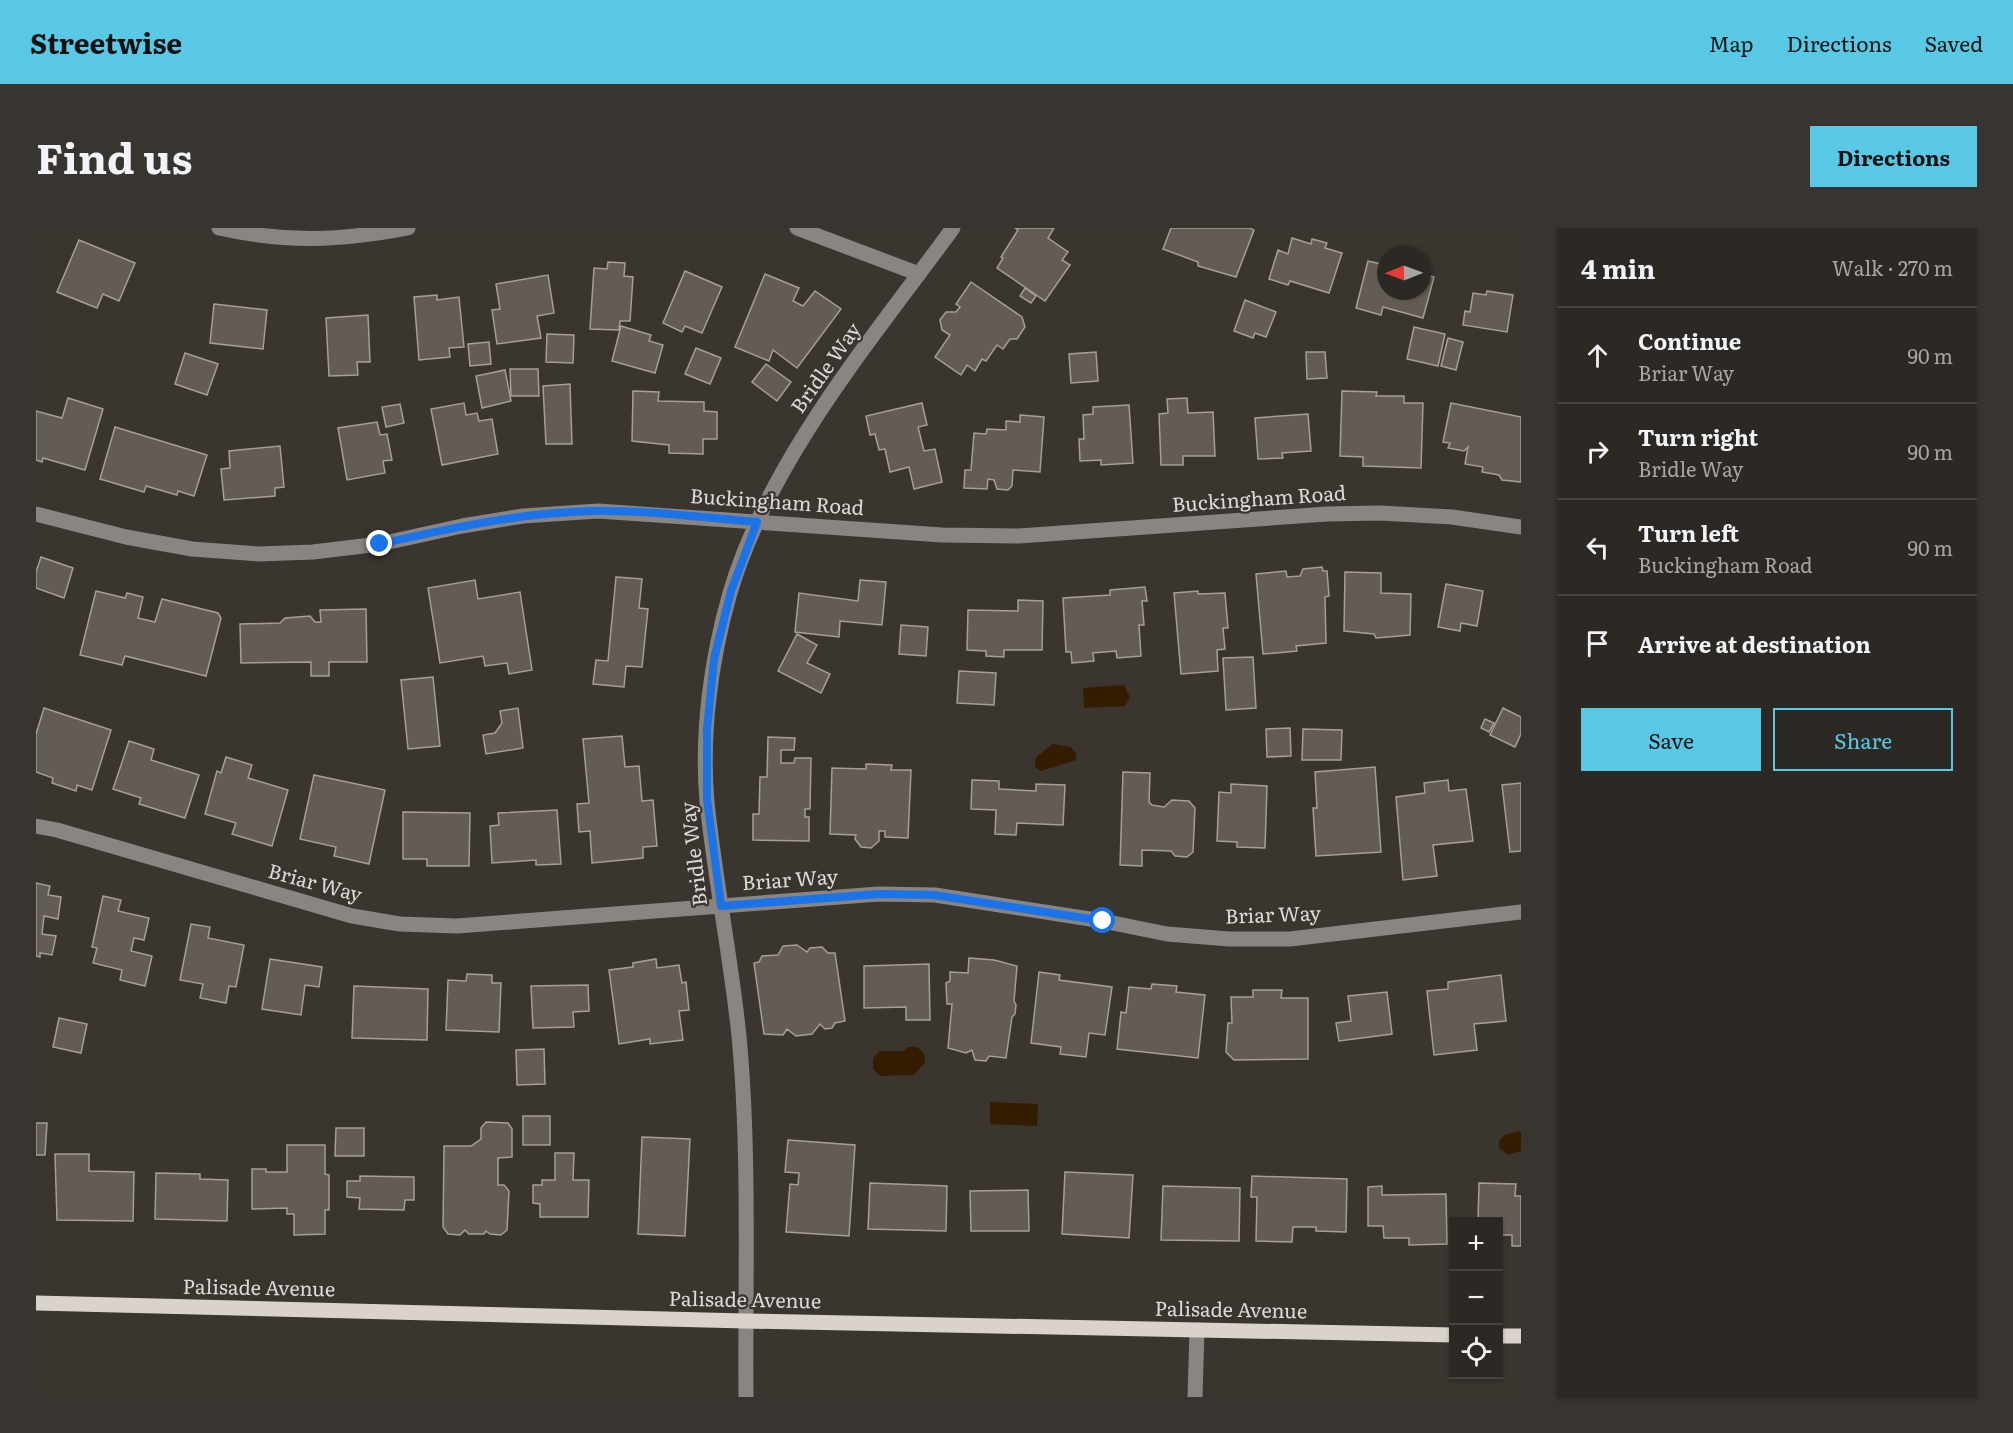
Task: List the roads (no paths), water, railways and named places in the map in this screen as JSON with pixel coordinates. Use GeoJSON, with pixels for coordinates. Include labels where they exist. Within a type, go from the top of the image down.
{"type":"FeatureCollection","features":[{"type":"Feature","properties":{"kind":"main road","name":"Palisade Avenue"},"geometry":{"type":"LineString","coordinates":[[36,1303],[746,1321],[1449,1335]]}},
{"type":"Feature","properties":{"kind":"main road"},"geometry":{"type":"LineString","coordinates":[[1503,1336],[1521,1336]]}},
{"type":"Feature","properties":{"kind":"street"},"geometry":{"type":"LineString","coordinates":[[219,228],[258,237],[311,240],[357,238],[408,228]]}},
{"type":"Feature","properties":{"kind":"street"},"geometry":{"type":"LineString","coordinates":[[797,228],[919,274]]}},
{"type":"Feature","properties":{"kind":"street","name":"Bridle Way"},"geometry":{"type":"LineString","coordinates":[[746,1397],[742,1092],[739,1035],[707,799],[707,729],[714,659],[731,591],[757,522],[813,422],[953,228]]}},
{"type":"Feature","properties":{"kind":"street","name":"Buckingham Road"},"geometry":{"type":"LineString","coordinates":[[36,514],[126,537],[170,545],[258,554],[313,552],[380,544],[513,517],[598,511],[942,535],[1019,536],[1315,515],[1380,513],[1452,517],[1521,527]]}},
{"type":"Feature","properties":{"kind":"street","name":"Briar Way"},"geometry":{"type":"LineString","coordinates":[[36,826],[57,830],[311,905],[352,916],[400,924],[457,926],[879,894],[934,895],[1103,921],[1167,934],[1229,939],[1290,939],[1521,912]]}},
{"type":"Feature","properties":{"kind":"street"},"geometry":{"type":"LineString","coordinates":[[1195,1397],[1197,1330]]}}]}
